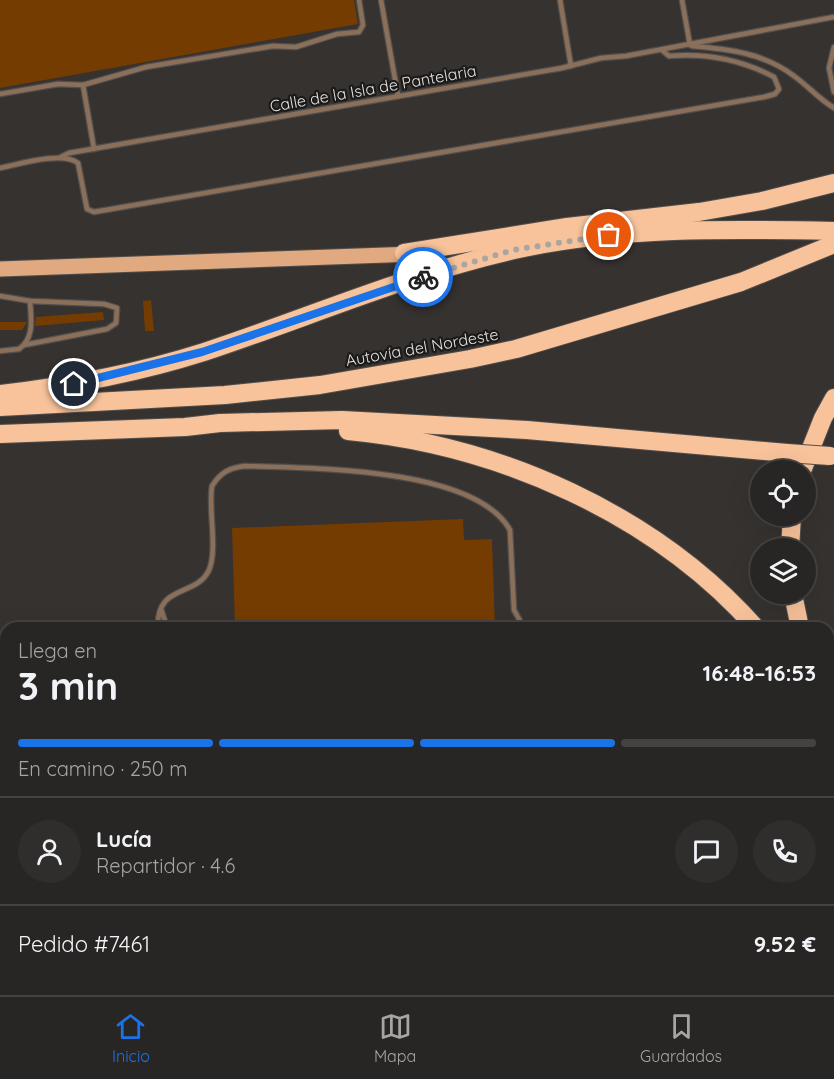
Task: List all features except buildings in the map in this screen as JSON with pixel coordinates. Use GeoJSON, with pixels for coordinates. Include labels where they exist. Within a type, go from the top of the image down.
{"type":"FeatureCollection","features":[{"type":"Feature","properties":{"kind":"highway"},"geometry":{"type":"LineString","coordinates":[[404,253],[567,227],[710,210],[762,201],[834,183]]}},
{"type":"Feature","properties":{"kind":"highway"},"geometry":{"type":"LineString","coordinates":[[0,394],[88,381],[202,352],[452,267],[513,250],[585,238],[654,231],[834,231]]}},
{"type":"Feature","properties":{"kind":"highway","name":"Autovía del Nordeste"},"geometry":{"type":"LineString","coordinates":[[0,407],[225,395],[320,385],[438,365],[516,349],[741,282],[834,244]]}},
{"type":"Feature","properties":{"kind":"highway"},"geometry":{"type":"LineString","coordinates":[[806,460],[819,425],[834,398]]}},
{"type":"Feature","properties":{"kind":"highway"},"geometry":{"type":"LineString","coordinates":[[0,434],[299,420],[400,422],[527,430],[832,456]]}},
{"type":"Feature","properties":{"kind":"highway"},"geometry":{"type":"LineString","coordinates":[[185,427],[216,430],[287,429],[363,433],[429,443],[506,465],[601,508],[661,545],[706,581],[750,622]]}},
{"type":"Feature","properties":{"kind":"highway"},"geometry":{"type":"LineString","coordinates":[[795,604],[799,622]]}},
{"type":"Feature","properties":{"kind":"main road"},"geometry":{"type":"LineString","coordinates":[[0,269],[513,250]]}},
{"type":"Feature","properties":{"kind":"lane"},"geometry":{"type":"LineString","coordinates":[[0,94],[58,84],[83,85],[135,69],[273,46],[296,47],[337,34],[359,32],[363,25],[359,0]]}},
{"type":"Feature","properties":{"kind":"lane"},"geometry":{"type":"LineString","coordinates":[[381,0],[398,96]]}},
{"type":"Feature","properties":{"kind":"lane"},"geometry":{"type":"LineString","coordinates":[[560,0],[571,66]]}},
{"type":"Feature","properties":{"kind":"lane"},"geometry":{"type":"LineString","coordinates":[[682,0],[690,45],[727,49],[766,60],[794,76],[834,108]]}},
{"type":"Feature","properties":{"kind":"lane","name":"Calle de la Isla de Pantelaria"},"geometry":{"type":"LineString","coordinates":[[0,168],[94,149],[571,66],[615,55],[626,56],[662,50],[834,17]]}},
{"type":"Feature","properties":{"kind":"lane"},"geometry":{"type":"LineString","coordinates":[[834,47],[829,68],[834,92]]}},
{"type":"Feature","properties":{"kind":"lane"},"geometry":{"type":"LineString","coordinates":[[61,157],[78,163],[87,209],[94,212],[764,97],[775,94],[779,89],[774,77],[747,65],[700,55],[669,56],[662,50]]}},
{"type":"Feature","properties":{"kind":"lane"},"geometry":{"type":"LineString","coordinates":[[83,85],[94,149]]}},
{"type":"Feature","properties":{"kind":"lane"},"geometry":{"type":"LineString","coordinates":[[0,296],[30,302],[110,304],[117,308],[118,318],[116,323],[107,329],[24,345],[19,349],[0,351]]}},
{"type":"Feature","properties":{"kind":"lane"},"geometry":{"type":"LineString","coordinates":[[24,345],[31,327],[30,302]]}},
{"type":"Feature","properties":{"kind":"lane"},"geometry":{"type":"LineString","coordinates":[[159,622],[165,600],[173,593],[198,582],[210,568],[212,486],[218,476],[230,468],[244,466],[359,471],[426,482],[453,491],[494,511],[504,519],[510,530],[514,610],[521,622]]}},
{"type":"Feature","properties":{"kind":"lane"},"geometry":{"type":"LineString","coordinates":[[161,609],[164,622]]}},
{"type":"Feature","properties":{"kind":"way so far"},"geometry":{"type":"LineString","coordinates":[[423,277],[513,250],[609,235]]}},
{"type":"Feature","properties":{"kind":"route"},"geometry":{"type":"LineString","coordinates":[[74,384],[142,369],[202,352],[423,277]]}}]}
